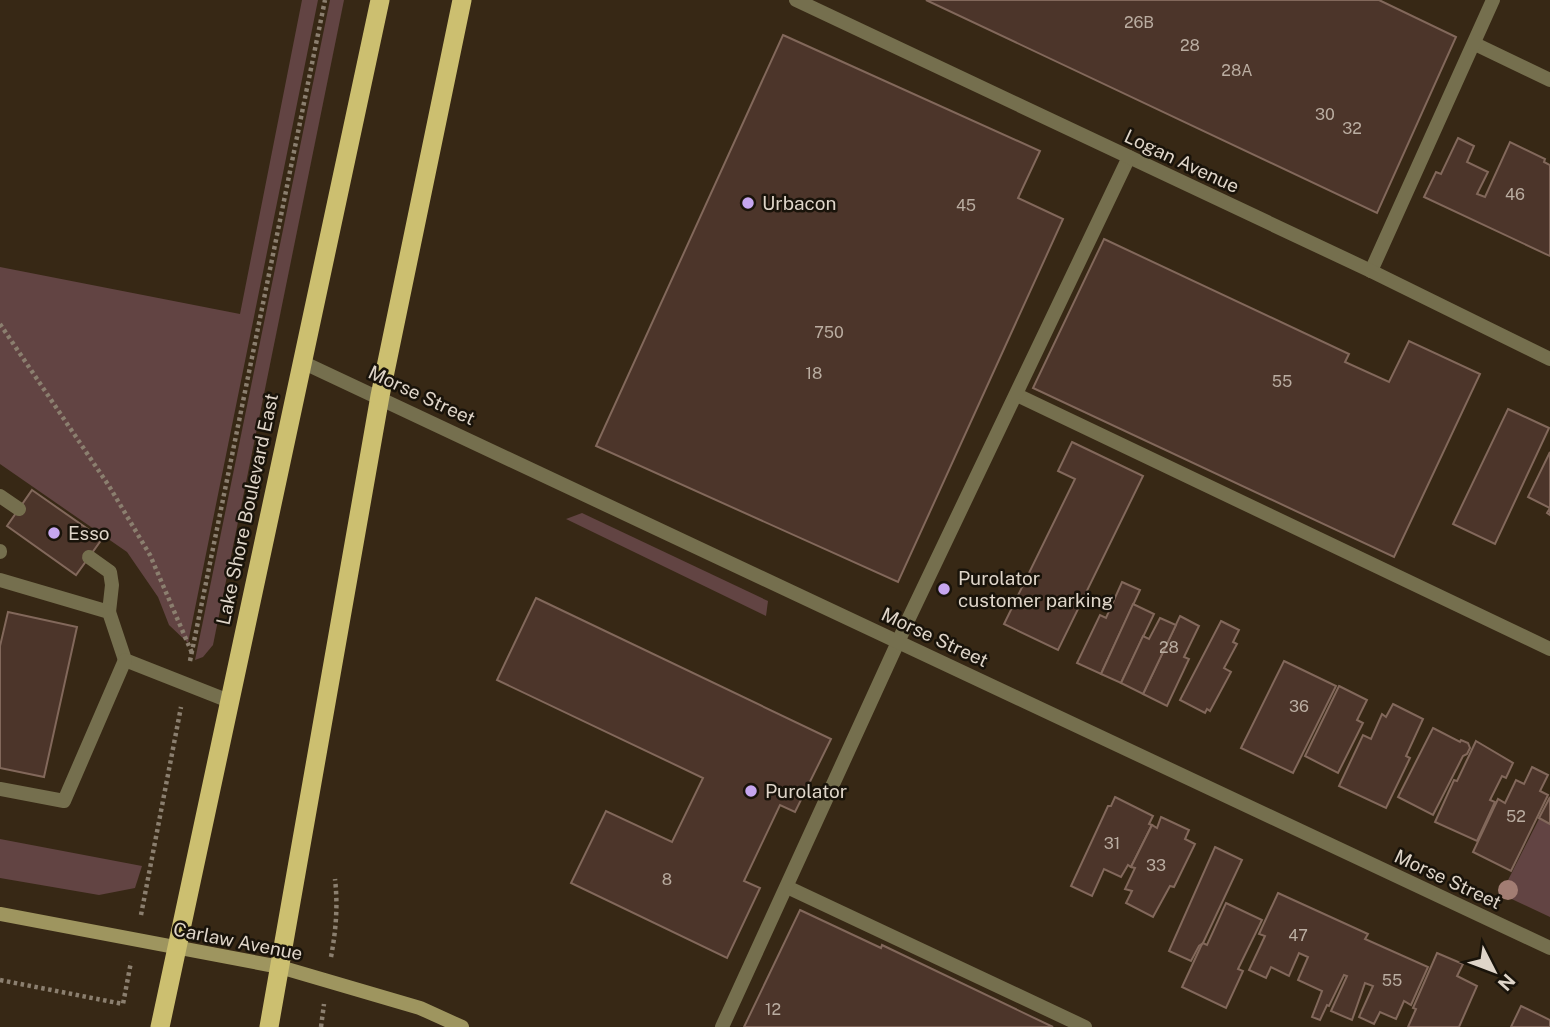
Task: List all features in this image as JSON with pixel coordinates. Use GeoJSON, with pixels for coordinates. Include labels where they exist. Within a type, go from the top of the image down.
{"type":"FeatureCollection","features":[{"type":"Feature","properties":{"kind":"highway","name":"Lake Shore Boulevard East"},"geometry":{"type":"LineString","coordinates":[[160,1027],[380,0]]}},
{"type":"Feature","properties":{"kind":"highway"},"geometry":{"type":"LineString","coordinates":[[269,1027],[380,397],[463,0]]}},
{"type":"Feature","properties":{"kind":"main road","name":"Carlaw Avenue"},"geometry":{"type":"LineString","coordinates":[[0,914],[280,967],[420,1008],[462,1027]]}},
{"type":"Feature","properties":{"kind":"street","name":"Logan Avenue"},"geometry":{"type":"LineString","coordinates":[[796,0],[1371,271],[1550,359]]}},
{"type":"Feature","properties":{"kind":"street"},"geometry":{"type":"LineString","coordinates":[[1371,271],[1493,0]]}},
{"type":"Feature","properties":{"kind":"street"},"geometry":{"type":"LineString","coordinates":[[1475,44],[1550,80]]}},
{"type":"Feature","properties":{"kind":"street"},"geometry":{"type":"LineString","coordinates":[[722,1027],[899,641],[1129,157]]}},
{"type":"Feature","properties":{"kind":"street","name":"Morse Street"},"geometry":{"type":"LineString","coordinates":[[302,362],[1550,948]]}},
{"type":"Feature","properties":{"kind":"street"},"geometry":{"type":"LineString","coordinates":[[1017,395],[1550,649]]}},
{"type":"Feature","properties":{"kind":"street"},"geometry":{"type":"LineString","coordinates":[[0,496],[19,509]]}},
{"type":"Feature","properties":{"kind":"street"},"geometry":{"type":"LineString","coordinates":[[0,789],[64,801],[125,660],[109,612],[113,585],[110,572],[89,557]]}},
{"type":"Feature","properties":{"kind":"street"},"geometry":{"type":"LineString","coordinates":[[0,580],[109,612]]}},
{"type":"Feature","properties":{"kind":"street"},"geometry":{"type":"LineString","coordinates":[[125,660],[229,701]]}},
{"type":"Feature","properties":{"kind":"street"},"geometry":{"type":"LineString","coordinates":[[788,887],[1085,1027]]}},
{"type":"Feature","properties":{"kind":"path"},"geometry":{"type":"LineString","coordinates":[[149,877],[325,0]]}},
{"type":"Feature","properties":{"kind":"path"},"geometry":{"type":"LineString","coordinates":[[0,324],[109,486],[150,555],[192,654]]}},
{"type":"Feature","properties":{"kind":"path"},"geometry":{"type":"LineString","coordinates":[[335,879],[337,922]]}},
{"type":"Feature","properties":{"kind":"path"},"geometry":{"type":"LineString","coordinates":[[0,980],[122,1004]]}},
{"type":"Feature","properties":{"kind":"shaded area"},"geometry":{"type":"Polygon","coordinates":[[[302,0],[318,0],[188,643],[169,625],[158,597],[127,552],[0,464],[0,267],[240,314],[302,0]]]}},
{"type":"Feature","properties":{"kind":"shaded area"},"geometry":{"type":"Polygon","coordinates":[[[330,0],[344,0],[213,645],[203,657],[195,660],[330,0]]]}},
{"type":"Feature","properties":{"kind":"shaded area"},"geometry":{"type":"Polygon","coordinates":[[[582,513],[768,601],[766,616],[566,519],[582,513]]]}},
{"type":"Feature","properties":{"kind":"shaded area"},"geometry":{"type":"Polygon","coordinates":[[[1550,797],[1550,917],[1501,894],[1550,797]]]}},
{"type":"Feature","properties":{"kind":"shaded area"},"geometry":{"type":"Polygon","coordinates":[[[0,839],[142,866],[135,888],[99,895],[0,878],[0,839]]]}},
{"type":"Feature","properties":{"kind":"building"},"geometry":{"type":"Polygon","coordinates":[[[926,0],[1379,0],[1456,37],[1377,213],[926,0]]]}},
{"type":"Feature","properties":{"kind":"building"},"geometry":{"type":"Polygon","coordinates":[[[783,35],[1040,151],[1018,198],[1063,219],[898,582],[596,446],[783,35]]]}},
{"type":"Feature","properties":{"kind":"building"},"geometry":{"type":"Polygon","coordinates":[[[1458,138],[1474,146],[1467,162],[1488,172],[1477,194],[1485,197],[1510,142],[1545,159],[1544,162],[1550,165],[1550,256],[1424,197],[1436,172],[1441,174],[1458,138]]]}},
{"type":"Feature","properties":{"kind":"building"},"geometry":{"type":"Polygon","coordinates":[[[1104,239],[1349,354],[1345,362],[1389,382],[1409,341],[1480,374],[1394,557],[1033,388],[1104,239]]]}},
{"type":"Feature","properties":{"kind":"building"},"geometry":{"type":"Polygon","coordinates":[[[1508,409],[1549,428],[1495,544],[1453,524],[1508,409]]]}},
{"type":"Feature","properties":{"kind":"building"},"geometry":{"type":"Polygon","coordinates":[[[1072,442],[1143,476],[1058,650],[1004,624],[1075,479],[1058,471],[1072,442]]]}},
{"type":"Feature","properties":{"kind":"building"},"geometry":{"type":"Polygon","coordinates":[[[1550,452],[1550,508],[1528,497],[1550,452]]]}},
{"type":"Feature","properties":{"kind":"building","name":"Esso"},"geometry":{"type":"Polygon","coordinates":[[[32,490],[102,539],[76,575],[7,526],[32,490]]]}},
{"type":"Feature","properties":{"kind":"building"},"geometry":{"type":"Polygon","coordinates":[[[1122,582],[1140,590],[1101,674],[1077,663],[1100,615],[1106,618],[1122,582]]]}},
{"type":"Feature","properties":{"kind":"building","name":"Purolator"},"geometry":{"type":"Polygon","coordinates":[[[536,598],[831,739],[795,812],[780,805],[744,881],[760,888],[727,958],[571,883],[606,811],[672,842],[703,778],[497,680],[536,598]]]}},
{"type":"Feature","properties":{"kind":"building"},"geometry":{"type":"Polygon","coordinates":[[[1133,604],[1154,614],[1121,683],[1101,674],[1133,604]]]}},
{"type":"Feature","properties":{"kind":"building"},"geometry":{"type":"Polygon","coordinates":[[[8,612],[77,627],[44,777],[0,768],[0,646],[8,612]]]}},
{"type":"Feature","properties":{"kind":"building"},"geometry":{"type":"Polygon","coordinates":[[[1180,616],[1199,626],[1184,657],[1189,659],[1167,706],[1143,694],[1180,616]]]}},
{"type":"Feature","properties":{"kind":"building"},"geometry":{"type":"Polygon","coordinates":[[[1160,618],[1176,625],[1143,694],[1121,683],[1143,636],[1149,639],[1160,618]]]}},
{"type":"Feature","properties":{"kind":"building"},"geometry":{"type":"Polygon","coordinates":[[[1221,621],[1239,630],[1233,642],[1237,644],[1224,668],[1231,672],[1210,711],[1207,709],[1205,713],[1180,700],[1221,621]]]}},
{"type":"Feature","properties":{"kind":"building"},"geometry":{"type":"Polygon","coordinates":[[[1284,661],[1336,686],[1293,773],[1241,748],[1284,661]]]}},
{"type":"Feature","properties":{"kind":"building"},"geometry":{"type":"Polygon","coordinates":[[[1339,686],[1367,700],[1357,720],[1363,723],[1338,773],[1305,756],[1339,686]]]}},
{"type":"Feature","properties":{"kind":"building"},"geometry":{"type":"Polygon","coordinates":[[[1393,704],[1423,719],[1406,756],[1410,758],[1386,808],[1339,786],[1363,735],[1371,739],[1382,714],[1386,717],[1393,704]]]}},
{"type":"Feature","properties":{"kind":"building"},"geometry":{"type":"Polygon","coordinates":[[[1433,728],[1460,742],[1461,740],[1468,743],[1470,748],[1463,756],[1433,815],[1398,797],[1433,728]]]}},
{"type":"Feature","properties":{"kind":"building"},"geometry":{"type":"Polygon","coordinates":[[[1476,741],[1513,763],[1506,778],[1502,776],[1490,800],[1495,802],[1477,841],[1435,822],[1476,741]]]}},
{"type":"Feature","properties":{"kind":"building"},"geometry":{"type":"Polygon","coordinates":[[[1532,767],[1548,775],[1540,791],[1548,795],[1511,871],[1473,852],[1498,799],[1505,803],[1516,780],[1524,784],[1532,767]]]}},
{"type":"Feature","properties":{"kind":"building"},"geometry":{"type":"Polygon","coordinates":[[[1115,797],[1153,816],[1149,824],[1152,825],[1131,867],[1128,865],[1121,877],[1104,869],[1092,896],[1071,886],[1108,806],[1111,806],[1115,797]]]}},
{"type":"Feature","properties":{"kind":"building"},"geometry":{"type":"Polygon","coordinates":[[[1550,797],[1550,824],[1539,818],[1550,797]]]}},
{"type":"Feature","properties":{"kind":"building"},"geometry":{"type":"Polygon","coordinates":[[[1161,817],[1189,830],[1185,839],[1195,844],[1174,887],[1170,886],[1153,917],[1126,903],[1132,891],[1125,889],[1135,868],[1131,867],[1152,825],[1157,828],[1161,817]]]}},
{"type":"Feature","properties":{"kind":"building"},"geometry":{"type":"Polygon","coordinates":[[[1215,847],[1242,860],[1203,943],[1191,961],[1169,951],[1215,847]]]}},
{"type":"Feature","properties":{"kind":"building"},"geometry":{"type":"Polygon","coordinates":[[[1278,893],[1368,934],[1365,939],[1428,967],[1411,1005],[1404,1001],[1396,1019],[1380,1012],[1374,1024],[1359,1017],[1373,986],[1365,983],[1352,1020],[1331,1011],[1347,976],[1344,975],[1320,1020],[1312,1017],[1322,991],[1298,980],[1308,957],[1299,953],[1289,976],[1271,967],[1266,978],[1249,970],[1265,936],[1259,934],[1278,893]]]}},
{"type":"Feature","properties":{"kind":"building"},"geometry":{"type":"Polygon","coordinates":[[[1226,903],[1262,920],[1238,969],[1243,971],[1226,1008],[1182,987],[1201,946],[1203,943],[1207,945],[1226,903]]]}},
{"type":"Feature","properties":{"kind":"building"},"geometry":{"type":"Polygon","coordinates":[[[800,910],[881,948],[882,945],[1053,1027],[744,1027],[800,910]]]}},
{"type":"Feature","properties":{"kind":"building"},"geometry":{"type":"Polygon","coordinates":[[[1437,953],[1463,964],[1457,976],[1477,986],[1459,1027],[1408,1027],[1416,1009],[1413,1008],[1437,953]]]}},
{"type":"Feature","properties":{"kind":"building"},"geometry":{"type":"Polygon","coordinates":[[[1521,1006],[1550,1020],[1550,1027],[1511,1027],[1521,1006]]]}},
{"type":"Feature","properties":{"kind":"place","name":"Urbacon"},"geometry":{"type":"Point","coordinates":[748,203]}},
{"type":"Feature","properties":{"kind":"place","name":"Esso"},"geometry":{"type":"Point","coordinates":[54,533]}},
{"type":"Feature","properties":{"kind":"place","name":"Purolator customer parking"},"geometry":{"type":"Point","coordinates":[944,589]}},
{"type":"Feature","properties":{"kind":"place","name":"Purolator"},"geometry":{"type":"Point","coordinates":[751,791]}}]}
